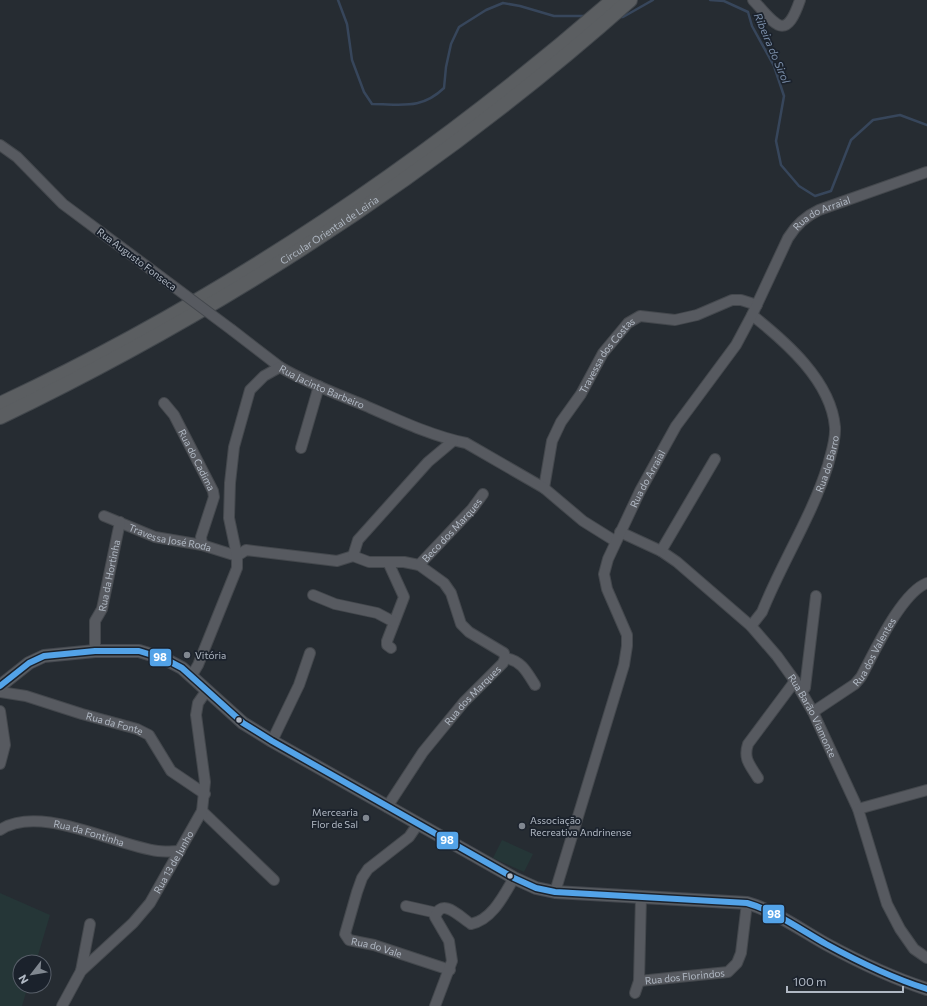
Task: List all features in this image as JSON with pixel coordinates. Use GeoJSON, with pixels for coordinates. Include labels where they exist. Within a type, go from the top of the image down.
{"type":"FeatureCollection","features":[{"type":"Feature","properties":{"kind":"highway","name":"Circular Oriental de Leiria"},"geometry":{"type":"LineString","coordinates":[[0,404],[99,354],[227,283],[363,195],[494,106],[613,0]]}},
{"type":"Feature","properties":{"kind":"highway","name":"Circular Oriental de Leiria"},"geometry":{"type":"LineString","coordinates":[[0,417],[64,386],[153,339],[292,255],[400,182],[494,106],[630,0]]}},
{"type":"Feature","properties":{"kind":"main road"},"geometry":{"type":"LineString","coordinates":[[0,686],[29,663],[50,655],[95,651],[139,651],[174,664],[192,675],[243,723],[272,741],[514,878],[536,888],[555,892],[747,903],[764,909],[848,956],[903,982],[927,989]]}},
{"type":"Feature","properties":{"kind":"street"},"geometry":{"type":"LineString","coordinates":[[753,0],[775,24],[781,26],[786,26],[792,20],[800,0]]}},
{"type":"Feature","properties":{"kind":"street","name":"Rua Augusto Fonseca"},"geometry":{"type":"LineString","coordinates":[[0,145],[17,157],[62,204],[161,276],[280,367]]}},
{"type":"Feature","properties":{"kind":"street","name":"Rua do Arraial"},"geometry":{"type":"LineString","coordinates":[[555,892],[627,653],[626,632],[613,606],[604,574],[606,565],[618,537],[676,426],[728,358],[757,305],[788,238],[805,218],[823,208],[927,172]]}},
{"type":"Feature","properties":{"kind":"street","name":"Travessa dos Costas"},"geometry":{"type":"LineString","coordinates":[[544,488],[552,441],[561,422],[582,394],[603,353],[628,323],[640,316],[675,320],[697,315],[732,300],[741,300],[757,305]]}},
{"type":"Feature","properties":{"kind":"street","name":"Rua do Barro"},"geometry":{"type":"LineString","coordinates":[[751,626],[762,612],[820,490],[833,447],[836,428],[833,413],[816,378],[780,337],[752,315]]}},
{"type":"Feature","properties":{"kind":"street","name":"Rua Jacinto Barbeiro"},"geometry":{"type":"LineString","coordinates":[[192,675],[198,665],[237,568],[229,518],[230,483],[234,447],[250,390],[264,376],[280,367],[319,386],[453,440],[466,443],[544,488],[583,521],[618,537]]}},
{"type":"Feature","properties":{"kind":"street"},"geometry":{"type":"LineString","coordinates":[[301,448],[319,386]]}},
{"type":"Feature","properties":{"kind":"street","name":"Rua do Cadima"},"geometry":{"type":"LineString","coordinates":[[164,403],[174,415],[213,491],[214,497],[201,537],[202,545]]}},
{"type":"Feature","properties":{"kind":"street"},"geometry":{"type":"LineString","coordinates":[[236,556],[246,550],[337,561],[353,556],[358,540],[428,462],[453,440]]}},
{"type":"Feature","properties":{"kind":"street"},"geometry":{"type":"LineString","coordinates":[[661,551],[715,459]]}},
{"type":"Feature","properties":{"kind":"street","name":"Beco dos Marques"},"geometry":{"type":"LineString","coordinates":[[419,565],[472,509],[483,494]]}},
{"type":"Feature","properties":{"kind":"street","name":"Travessa José Roda"},"geometry":{"type":"LineString","coordinates":[[104,516],[155,537],[202,545],[236,556]]}},
{"type":"Feature","properties":{"kind":"street","name":"Rua da Hortinha"},"geometry":{"type":"LineString","coordinates":[[95,651],[95,621],[102,609],[120,522]]}},
{"type":"Feature","properties":{"kind":"street","name":"Rua Barão Viamonte"},"geometry":{"type":"LineString","coordinates":[[618,537],[661,551],[677,562],[751,626],[777,656],[795,681],[813,712],[858,809],[887,904],[900,929],[914,949],[927,958]]}},
{"type":"Feature","properties":{"kind":"street","name":"Rua dos Marques"},"geometry":{"type":"LineString","coordinates":[[353,556],[369,562],[404,562],[419,565],[444,583],[451,593],[461,624],[469,632],[504,653],[505,658],[503,663],[464,702],[423,752],[387,807]]}},
{"type":"Feature","properties":{"kind":"street"},"geometry":{"type":"LineString","coordinates":[[388,562],[404,597],[387,641],[387,645],[392,648]]}},
{"type":"Feature","properties":{"kind":"street","name":"Rua dos Valentes"},"geometry":{"type":"LineString","coordinates":[[813,712],[855,684],[861,677],[890,622],[914,592],[927,583]]}},
{"type":"Feature","properties":{"kind":"street"},"geometry":{"type":"LineString","coordinates":[[313,595],[335,604],[378,613],[394,622]]}},
{"type":"Feature","properties":{"kind":"street"},"geometry":{"type":"LineString","coordinates":[[801,691],[805,688],[816,596]]}},
{"type":"Feature","properties":{"kind":"street"},"geometry":{"type":"LineString","coordinates":[[272,741],[299,685],[310,653]]}},
{"type":"Feature","properties":{"kind":"street"},"geometry":{"type":"LineString","coordinates":[[505,658],[513,659],[520,664],[534,685]]}},
{"type":"Feature","properties":{"kind":"street"},"geometry":{"type":"LineString","coordinates":[[758,778],[747,760],[745,753],[748,744],[795,681]]}},
{"type":"Feature","properties":{"kind":"street","name":"Rua 13 de Junho"},"geometry":{"type":"LineString","coordinates":[[62,1006],[81,971],[133,923],[150,903],[202,811],[205,794],[205,782],[196,715],[198,703],[207,690]]}},
{"type":"Feature","properties":{"kind":"street","name":"Rua da Fonte"},"geometry":{"type":"LineString","coordinates":[[0,692],[26,696],[82,714],[137,729],[149,735],[171,771],[205,794]]}},
{"type":"Feature","properties":{"kind":"street"},"geometry":{"type":"LineString","coordinates":[[0,711],[5,745],[0,764]]}},
{"type":"Feature","properties":{"kind":"street"},"geometry":{"type":"LineString","coordinates":[[858,809],[927,790]]}},
{"type":"Feature","properties":{"kind":"street"},"geometry":{"type":"LineString","coordinates":[[202,811],[274,880]]}},
{"type":"Feature","properties":{"kind":"street","name":"Rua da Fontinha"},"geometry":{"type":"LineString","coordinates":[[0,830],[17,822],[47,822],[73,827],[158,851],[180,851]]}},
{"type":"Feature","properties":{"kind":"street","name":"Rua do Vale"},"geometry":{"type":"LineString","coordinates":[[418,824],[409,837],[368,869],[362,878],[345,934],[349,940],[374,945],[450,970]]}},
{"type":"Feature","properties":{"kind":"street"},"geometry":{"type":"LineString","coordinates":[[435,1006],[450,970],[452,961],[449,940],[435,917],[437,913],[442,909],[447,908],[454,910],[471,924],[478,922],[488,916],[503,897],[514,878]]}},
{"type":"Feature","properties":{"kind":"street"},"geometry":{"type":"LineString","coordinates":[[635,992],[639,981],[641,897]]}},
{"type":"Feature","properties":{"kind":"street","name":"Rua dos Florindos"},"geometry":{"type":"LineString","coordinates":[[639,981],[728,972],[737,963],[741,952],[747,903]]}},
{"type":"Feature","properties":{"kind":"street"},"geometry":{"type":"LineString","coordinates":[[406,906],[437,913]]}},
{"type":"Feature","properties":{"kind":"street"},"geometry":{"type":"LineString","coordinates":[[81,971],[90,924]]}},
{"type":"Feature","properties":{"kind":"shaded area"},"geometry":{"type":"Polygon","coordinates":[[[502,840],[533,854],[524,872],[493,858],[502,840]]]}},
{"type":"Feature","properties":{"kind":"shaded area"},"geometry":{"type":"Polygon","coordinates":[[[0,893],[50,915],[38,954],[12,954],[12,994],[26,994],[22,1006],[0,1006],[0,893]]]}},
{"type":"Feature","properties":{"kind":"waterway","name":"Ribeira do Sirol"},"geometry":{"type":"LineString","coordinates":[[338,0],[347,24],[352,60],[364,92],[372,104],[402,105],[419,103],[436,95],[444,88],[446,67],[451,44],[459,27],[486,10],[503,3],[520,6],[554,16],[586,16]]}},
{"type":"Feature","properties":{"kind":"waterway","name":"Ribeira do Sirol"},"geometry":{"type":"LineString","coordinates":[[619,17],[623,17],[653,0]]}},
{"type":"Feature","properties":{"kind":"waterway","name":"Ribeira do Sirol"},"geometry":{"type":"LineString","coordinates":[[710,0],[724,1],[748,12],[752,26],[774,66],[784,96],[776,141],[781,165],[799,186],[815,196],[831,191],[851,140],[873,120],[900,115],[927,125]]}},
{"type":"Feature","properties":{"kind":"transit line","name":"98"},"geometry":{"type":"LineString","coordinates":[[0,686],[29,663],[44,656],[95,651],[139,651],[165,659],[182,668],[243,723],[272,741],[514,878],[536,888],[555,892],[747,903],[778,916],[826,944],[888,975],[927,989]]}},
{"type":"Feature","properties":{"kind":"place","name":"Vitória"},"geometry":{"type":"Point","coordinates":[187,655]}},
{"type":"Feature","properties":{"kind":"place","name":"Mercearia Flor de Sal"},"geometry":{"type":"Point","coordinates":[366,818]}},
{"type":"Feature","properties":{"kind":"place","name":"Associação Recreativa Andrinense"},"geometry":{"type":"Point","coordinates":[522,826]}}]}
